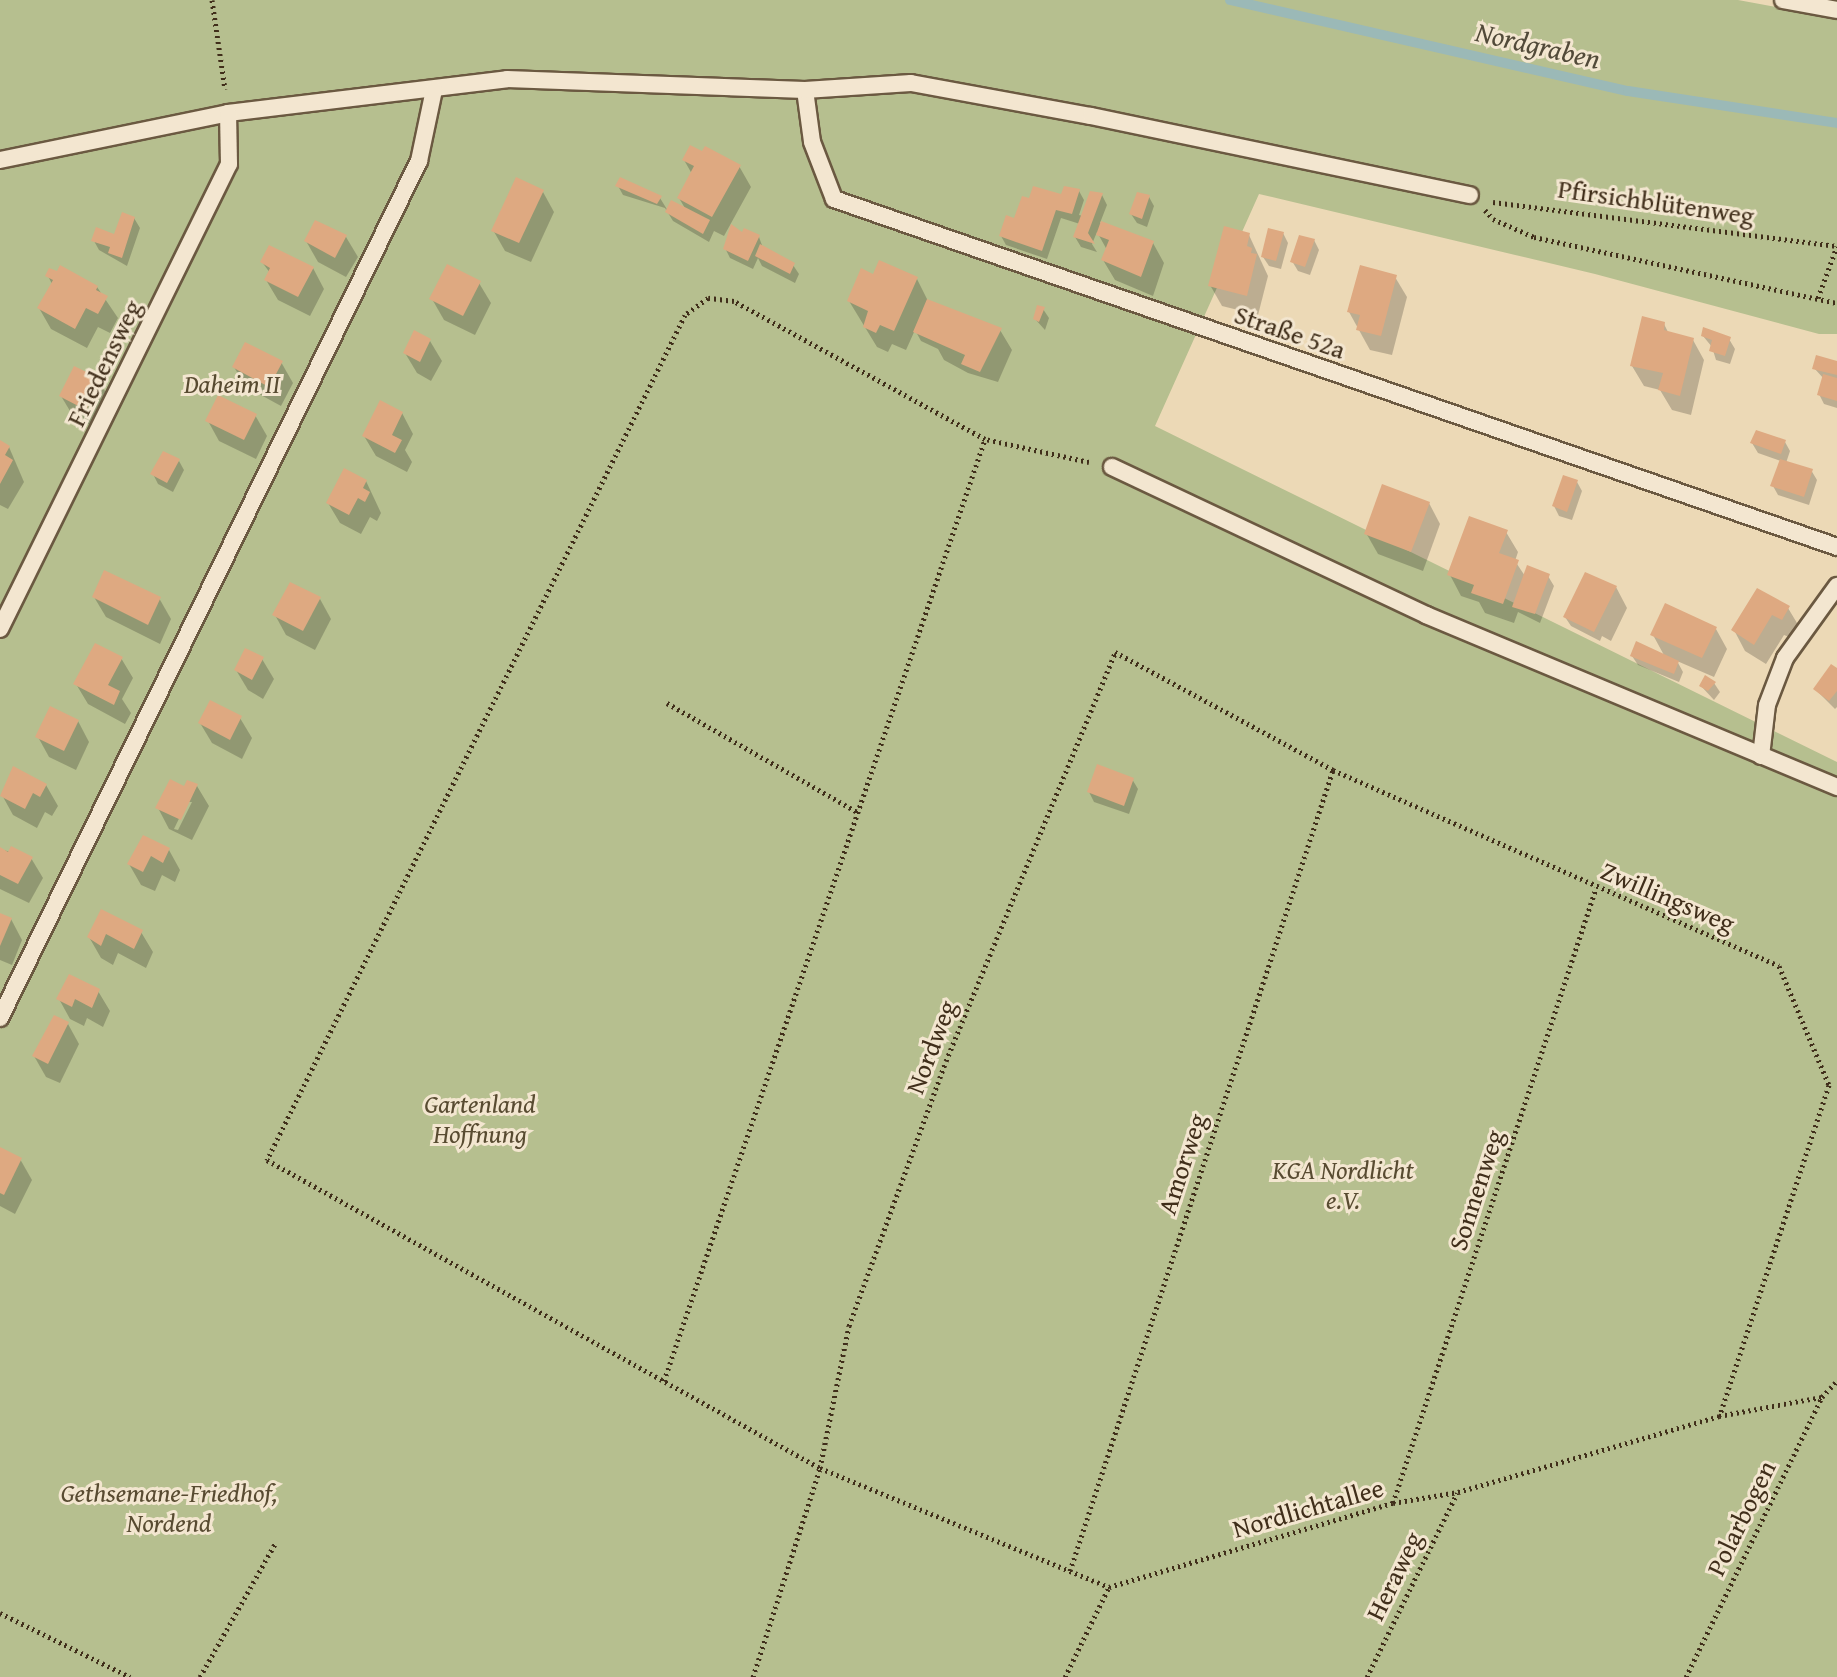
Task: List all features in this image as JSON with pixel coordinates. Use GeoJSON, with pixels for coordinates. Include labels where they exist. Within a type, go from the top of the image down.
{"type":"FeatureCollection","features":[{"type":"Feature","properties":{"kind":"lane"},"geometry":{"type":"LineString","coordinates":[[1783,0],[1837,10]]}},
{"type":"Feature","properties":{"kind":"lane"},"geometry":{"type":"LineString","coordinates":[[0,160],[228,113],[507,79],[805,90],[911,83],[1091,116],[1470,195]]}},
{"type":"Feature","properties":{"kind":"lane"},"geometry":{"type":"LineString","coordinates":[[0,1018],[419,161],[434,90]]}},
{"type":"Feature","properties":{"kind":"lane","name":"Straße 52a"},"geometry":{"type":"LineString","coordinates":[[805,90],[812,142],[834,199],[1837,547]]}},
{"type":"Feature","properties":{"kind":"lane","name":"Friedensweg"},"geometry":{"type":"LineString","coordinates":[[0,629],[229,164],[228,113]]}},
{"type":"Feature","properties":{"kind":"lane"},"geometry":{"type":"LineString","coordinates":[[1112,467],[1426,615],[1837,787]]}},
{"type":"Feature","properties":{"kind":"lane"},"geometry":{"type":"LineString","coordinates":[[1761,756],[1767,705],[1785,658],[1837,586]]}},
{"type":"Feature","properties":{"kind":"path"},"geometry":{"type":"LineString","coordinates":[[212,0],[228,113]]}},
{"type":"Feature","properties":{"kind":"path"},"geometry":{"type":"LineString","coordinates":[[1470,195],[1493,219],[1534,237],[1837,303]]}},
{"type":"Feature","properties":{"kind":"path","name":"Pfirsichblütenweg"},"geometry":{"type":"LineString","coordinates":[[1470,195],[1500,204],[1837,246]]}},
{"type":"Feature","properties":{"kind":"path"},"geometry":{"type":"LineString","coordinates":[[1818,298],[1837,246]]}},
{"type":"Feature","properties":{"kind":"path"},"geometry":{"type":"LineString","coordinates":[[1065,1677],[1109,1587],[820,1468],[267,1160],[685,315],[708,298],[734,301],[985,439],[1112,467]]}},
{"type":"Feature","properties":{"kind":"path"},"geometry":{"type":"LineString","coordinates":[[664,1381],[985,439]]}},
{"type":"Feature","properties":{"kind":"path","name":"Zwillingsweg"},"geometry":{"type":"LineString","coordinates":[[1115,652],[1333,770],[1779,966],[1829,1085],[1719,1416]]}},
{"type":"Feature","properties":{"kind":"path","name":"Nordweg"},"geometry":{"type":"LineString","coordinates":[[753,1677],[820,1468],[849,1326],[946,1061],[1115,652]]}},
{"type":"Feature","properties":{"kind":"path"},"geometry":{"type":"LineString","coordinates":[[667,703],[859,813]]}},
{"type":"Feature","properties":{"kind":"path","name":"Amorweg"},"geometry":{"type":"LineString","coordinates":[[1070,1571],[1333,770]]}},
{"type":"Feature","properties":{"kind":"path","name":"Sonnenweg"},"geometry":{"type":"LineString","coordinates":[[1393,1503],[1596,888]]}},
{"type":"Feature","properties":{"kind":"path","name":"Polarbogen"},"geometry":{"type":"LineString","coordinates":[[1686,1677],[1822,1397],[1837,1381]]}},
{"type":"Feature","properties":{"kind":"path","name":"Nordlichtallee"},"geometry":{"type":"LineString","coordinates":[[1109,1587],[1393,1503],[1458,1492],[1719,1416],[1822,1397]]}},
{"type":"Feature","properties":{"kind":"path","name":"Heraweg"},"geometry":{"type":"LineString","coordinates":[[1367,1677],[1458,1492]]}},
{"type":"Feature","properties":{"kind":"path"},"geometry":{"type":"LineString","coordinates":[[200,1677],[276,1542]]}},
{"type":"Feature","properties":{"kind":"path"},"geometry":{"type":"LineString","coordinates":[[0,1613],[130,1677]]}},
{"type":"Feature","properties":{"kind":"green space"},"geometry":{"type":"Polygon","coordinates":[[[0,0],[1738,0],[1837,18],[1837,334],[1819,334],[1595,274],[1259,194],[1155,426],[1837,762],[1837,1677],[0,1677],[0,0]]]}},
{"type":"Feature","properties":{"kind":"building"},"geometry":{"type":"Polygon","coordinates":[[[690,145],[702,151],[705,146],[741,165],[712,217],[677,198],[694,166],[682,160],[690,145]]]}},
{"type":"Feature","properties":{"kind":"building"},"geometry":{"type":"Polygon","coordinates":[[[516,177],[544,190],[519,243],[491,231],[516,177]]]}},
{"type":"Feature","properties":{"kind":"building"},"geometry":{"type":"Polygon","coordinates":[[[620,177],[662,196],[657,204],[615,186],[620,177]]]}},
{"type":"Feature","properties":{"kind":"building"},"geometry":{"type":"Polygon","coordinates":[[[1033,186],[1061,194],[1064,186],[1080,189],[1072,214],[1056,210],[1042,251],[999,236],[1006,215],[1014,218],[1022,196],[1029,198],[1033,186]]]}},
{"type":"Feature","properties":{"kind":"building"},"geometry":{"type":"Polygon","coordinates":[[[1090,191],[1103,193],[1088,233],[1095,244],[1073,237],[1090,191]]]}},
{"type":"Feature","properties":{"kind":"building"},"geometry":{"type":"Polygon","coordinates":[[[1137,192],[1150,195],[1142,219],[1129,214],[1137,192]]]}},
{"type":"Feature","properties":{"kind":"building"},"geometry":{"type":"Polygon","coordinates":[[[671,200],[710,220],[703,234],[665,212],[671,200]]]}},
{"type":"Feature","properties":{"kind":"building"},"geometry":{"type":"Polygon","coordinates":[[[122,212],[135,217],[122,258],[108,253],[110,247],[91,241],[96,227],[114,234],[122,212]]]}},
{"type":"Feature","properties":{"kind":"building"},"geometry":{"type":"Polygon","coordinates":[[[315,220],[347,235],[335,258],[304,241],[315,220]]]}},
{"type":"Feature","properties":{"kind":"building"},"geometry":{"type":"Polygon","coordinates":[[[1101,221],[1154,241],[1141,277],[1101,260],[1109,240],[1096,235],[1101,221]]]}},
{"type":"Feature","properties":{"kind":"building"},"geometry":{"type":"Polygon","coordinates":[[[731,224],[742,232],[744,228],[760,235],[748,261],[723,249],[731,224]]]}},
{"type":"Feature","properties":{"kind":"building"},"geometry":{"type":"Polygon","coordinates":[[[1224,226],[1250,233],[1247,246],[1252,248],[1251,253],[1257,254],[1247,296],[1208,286],[1224,226]]]}},
{"type":"Feature","properties":{"kind":"building"},"geometry":{"type":"Polygon","coordinates":[[[1268,228],[1284,232],[1276,261],[1261,257],[1268,228]]]}},
{"type":"Feature","properties":{"kind":"building"},"geometry":{"type":"Polygon","coordinates":[[[1299,235],[1315,239],[1305,267],[1290,262],[1299,235]]]}},
{"type":"Feature","properties":{"kind":"building"},"geometry":{"type":"Polygon","coordinates":[[[760,244],[795,263],[790,274],[755,256],[760,244]]]}},
{"type":"Feature","properties":{"kind":"building"},"geometry":{"type":"Polygon","coordinates":[[[269,245],[314,267],[298,297],[264,280],[270,268],[260,262],[269,245]]]}},
{"type":"Feature","properties":{"kind":"building"},"geometry":{"type":"Polygon","coordinates":[[[879,260],[918,277],[894,331],[880,325],[876,333],[863,327],[868,311],[847,301],[861,268],[873,274],[879,260]]]}},
{"type":"Feature","properties":{"kind":"building"},"geometry":{"type":"Polygon","coordinates":[[[447,264],[481,281],[463,316],[429,299],[447,264]]]}},
{"type":"Feature","properties":{"kind":"building"},"geometry":{"type":"Polygon","coordinates":[[[60,265],[98,286],[96,290],[108,296],[98,314],[86,308],[75,329],[37,308],[53,280],[45,276],[49,268],[57,271],[60,265]]]}},
{"type":"Feature","properties":{"kind":"building"},"geometry":{"type":"Polygon","coordinates":[[[1360,265],[1397,275],[1381,336],[1356,330],[1360,315],[1347,312],[1360,265]]]}},
{"type":"Feature","properties":{"kind":"building"},"geometry":{"type":"Polygon","coordinates":[[[927,299],[1002,328],[980,372],[961,364],[965,355],[913,332],[927,299]]]}},
{"type":"Feature","properties":{"kind":"building"},"geometry":{"type":"Polygon","coordinates":[[[1037,305],[1045,307],[1039,322],[1033,319],[1037,305]]]}},
{"type":"Feature","properties":{"kind":"building"},"geometry":{"type":"Polygon","coordinates":[[[1642,316],[1665,322],[1664,330],[1694,338],[1680,396],[1658,390],[1663,373],[1630,366],[1642,316]]]}},
{"type":"Feature","properties":{"kind":"building"},"geometry":{"type":"Polygon","coordinates":[[[1703,327],[1731,337],[1725,356],[1709,351],[1712,340],[1701,336],[1703,327]]]}},
{"type":"Feature","properties":{"kind":"building"},"geometry":{"type":"Polygon","coordinates":[[[414,330],[431,339],[420,362],[403,353],[414,330]]]}},
{"type":"Feature","properties":{"kind":"building"},"geometry":{"type":"Polygon","coordinates":[[[245,342],[283,361],[269,387],[232,367],[245,342]]]}},
{"type":"Feature","properties":{"kind":"building"},"geometry":{"type":"Polygon","coordinates":[[[1816,355],[1837,361],[1837,375],[1812,369],[1816,355]]]}},
{"type":"Feature","properties":{"kind":"building"},"geometry":{"type":"Polygon","coordinates":[[[74,366],[101,379],[86,410],[59,396],[74,366]]]}},
{"type":"Feature","properties":{"kind":"building"},"geometry":{"type":"Polygon","coordinates":[[[1823,374],[1837,378],[1837,401],[1817,395],[1823,374]]]}},
{"type":"Feature","properties":{"kind":"building"},"geometry":{"type":"Polygon","coordinates":[[[218,395],[257,414],[244,440],[205,421],[218,395]]]}},
{"type":"Feature","properties":{"kind":"building"},"geometry":{"type":"Polygon","coordinates":[[[380,400],[403,412],[392,435],[402,440],[395,453],[362,436],[380,400]]]}},
{"type":"Feature","properties":{"kind":"building"},"geometry":{"type":"Polygon","coordinates":[[[1756,430],[1786,440],[1781,454],[1750,443],[1756,430]]]}},
{"type":"Feature","properties":{"kind":"building"},"geometry":{"type":"Polygon","coordinates":[[[0,440],[10,446],[5,455],[13,460],[0,484],[0,440]]]}},
{"type":"Feature","properties":{"kind":"building"},"geometry":{"type":"Polygon","coordinates":[[[163,451],[180,459],[167,483],[150,474],[163,451]]]}},
{"type":"Feature","properties":{"kind":"building"},"geometry":{"type":"Polygon","coordinates":[[[1780,459],[1813,469],[1804,497],[1770,486],[1780,459]]]}},
{"type":"Feature","properties":{"kind":"building"},"geometry":{"type":"Polygon","coordinates":[[[344,468],[367,480],[363,488],[370,492],[365,502],[358,498],[349,515],[326,503],[344,468]]]}},
{"type":"Feature","properties":{"kind":"building"},"geometry":{"type":"Polygon","coordinates":[[[1563,475],[1578,480],[1567,512],[1552,506],[1563,475]]]}},
{"type":"Feature","properties":{"kind":"building"},"geometry":{"type":"Polygon","coordinates":[[[1382,484],[1430,502],[1411,552],[1364,534],[1382,484]]]}},
{"type":"Feature","properties":{"kind":"building"},"geometry":{"type":"Polygon","coordinates":[[[1469,516],[1508,530],[1499,553],[1519,560],[1503,604],[1471,593],[1474,585],[1447,575],[1469,516]]]}},
{"type":"Feature","properties":{"kind":"building"},"geometry":{"type":"Polygon","coordinates":[[[1527,565],[1550,574],[1535,614],[1512,607],[1527,565]]]}},
{"type":"Feature","properties":{"kind":"building"},"geometry":{"type":"Polygon","coordinates":[[[104,570],[161,597],[148,625],[92,597],[104,570]]]}},
{"type":"Feature","properties":{"kind":"building"},"geometry":{"type":"Polygon","coordinates":[[[1585,572],[1617,586],[1594,632],[1563,617],[1585,572]]]}},
{"type":"Feature","properties":{"kind":"building"},"geometry":{"type":"Polygon","coordinates":[[[290,582],[321,597],[303,631],[272,615],[290,582]]]}},
{"type":"Feature","properties":{"kind":"building"},"geometry":{"type":"Polygon","coordinates":[[[1757,588],[1790,606],[1782,620],[1772,615],[1754,645],[1731,630],[1757,588]]]}},
{"type":"Feature","properties":{"kind":"building"},"geometry":{"type":"Polygon","coordinates":[[[1665,603],[1717,627],[1702,658],[1650,635],[1665,603]]]}},
{"type":"Feature","properties":{"kind":"building"},"geometry":{"type":"Polygon","coordinates":[[[1636,641],[1679,661],[1674,674],[1630,656],[1636,641]]]}},
{"type":"Feature","properties":{"kind":"building"},"geometry":{"type":"Polygon","coordinates":[[[95,643],[123,657],[108,685],[120,691],[114,705],[73,684],[95,643]]]}},
{"type":"Feature","properties":{"kind":"building"},"geometry":{"type":"Polygon","coordinates":[[[245,648],[264,657],[252,680],[234,670],[245,648]]]}},
{"type":"Feature","properties":{"kind":"building"},"geometry":{"type":"Polygon","coordinates":[[[1831,664],[1837,668],[1837,691],[1829,701],[1813,689],[1831,664]]]}},
{"type":"Feature","properties":{"kind":"building"},"geometry":{"type":"Polygon","coordinates":[[[1705,675],[1716,682],[1708,691],[1699,686],[1705,675]]]}},
{"type":"Feature","properties":{"kind":"building"},"geometry":{"type":"Polygon","coordinates":[[[210,700],[242,716],[230,740],[198,723],[210,700]]]}},
{"type":"Feature","properties":{"kind":"building"},"geometry":{"type":"Polygon","coordinates":[[[50,706],[79,720],[64,751],[35,737],[50,706]]]}},
{"type":"Feature","properties":{"kind":"building"},"geometry":{"type":"Polygon","coordinates":[[[1097,764],[1134,778],[1124,806],[1087,792],[1097,764]]]}},
{"type":"Feature","properties":{"kind":"building"},"geometry":{"type":"Polygon","coordinates":[[[13,766],[47,784],[40,797],[33,793],[25,809],[0,796],[13,766]]]}},
{"type":"Feature","properties":{"kind":"building"},"geometry":{"type":"Polygon","coordinates":[[[170,779],[184,786],[187,780],[198,784],[181,820],[155,808],[170,779]]]}},
{"type":"Feature","properties":{"kind":"building"},"geometry":{"type":"Polygon","coordinates":[[[143,835],[170,848],[163,863],[151,856],[143,872],[127,864],[143,835]]]}},
{"type":"Feature","properties":{"kind":"building"},"geometry":{"type":"Polygon","coordinates":[[[11,846],[33,857],[18,884],[0,875],[0,847],[8,852],[11,846]]]}},
{"type":"Feature","properties":{"kind":"building"},"geometry":{"type":"Polygon","coordinates":[[[101,909],[143,930],[134,949],[106,934],[101,946],[87,937],[101,909]]]}},
{"type":"Feature","properties":{"kind":"building"},"geometry":{"type":"Polygon","coordinates":[[[0,913],[12,918],[0,946],[0,913]]]}},
{"type":"Feature","properties":{"kind":"building"},"geometry":{"type":"Polygon","coordinates":[[[69,974],[100,989],[92,1008],[75,999],[72,1007],[56,999],[69,974]]]}},
{"type":"Feature","properties":{"kind":"building"},"geometry":{"type":"Polygon","coordinates":[[[54,1015],[69,1022],[48,1064],[32,1056],[54,1015]]]}},
{"type":"Feature","properties":{"kind":"building"},"geometry":{"type":"Polygon","coordinates":[[[0,1147],[22,1158],[4,1195],[0,1193],[0,1147]]]}},
{"type":"Feature","properties":{"kind":"waterway","name":"Nordgraben"},"geometry":{"type":"LineString","coordinates":[[1230,0],[1628,91],[1837,123]]}},
{"type":"Feature","properties":{"kind":"park label","name":"Daheim II"},"geometry":{"type":"Point","coordinates":[232,384]}},
{"type":"Feature","properties":{"kind":"park label","name":"Gartenland Hoffnung"},"geometry":{"type":"Point","coordinates":[480,1119]}},
{"type":"Feature","properties":{"kind":"park label","name":"KGA Nordlicht e.V."},"geometry":{"type":"Point","coordinates":[1343,1185]}},
{"type":"Feature","properties":{"kind":"park label","name":"Gethsemane-Friedhof, Nordend"},"geometry":{"type":"Point","coordinates":[169,1508]}}]}
